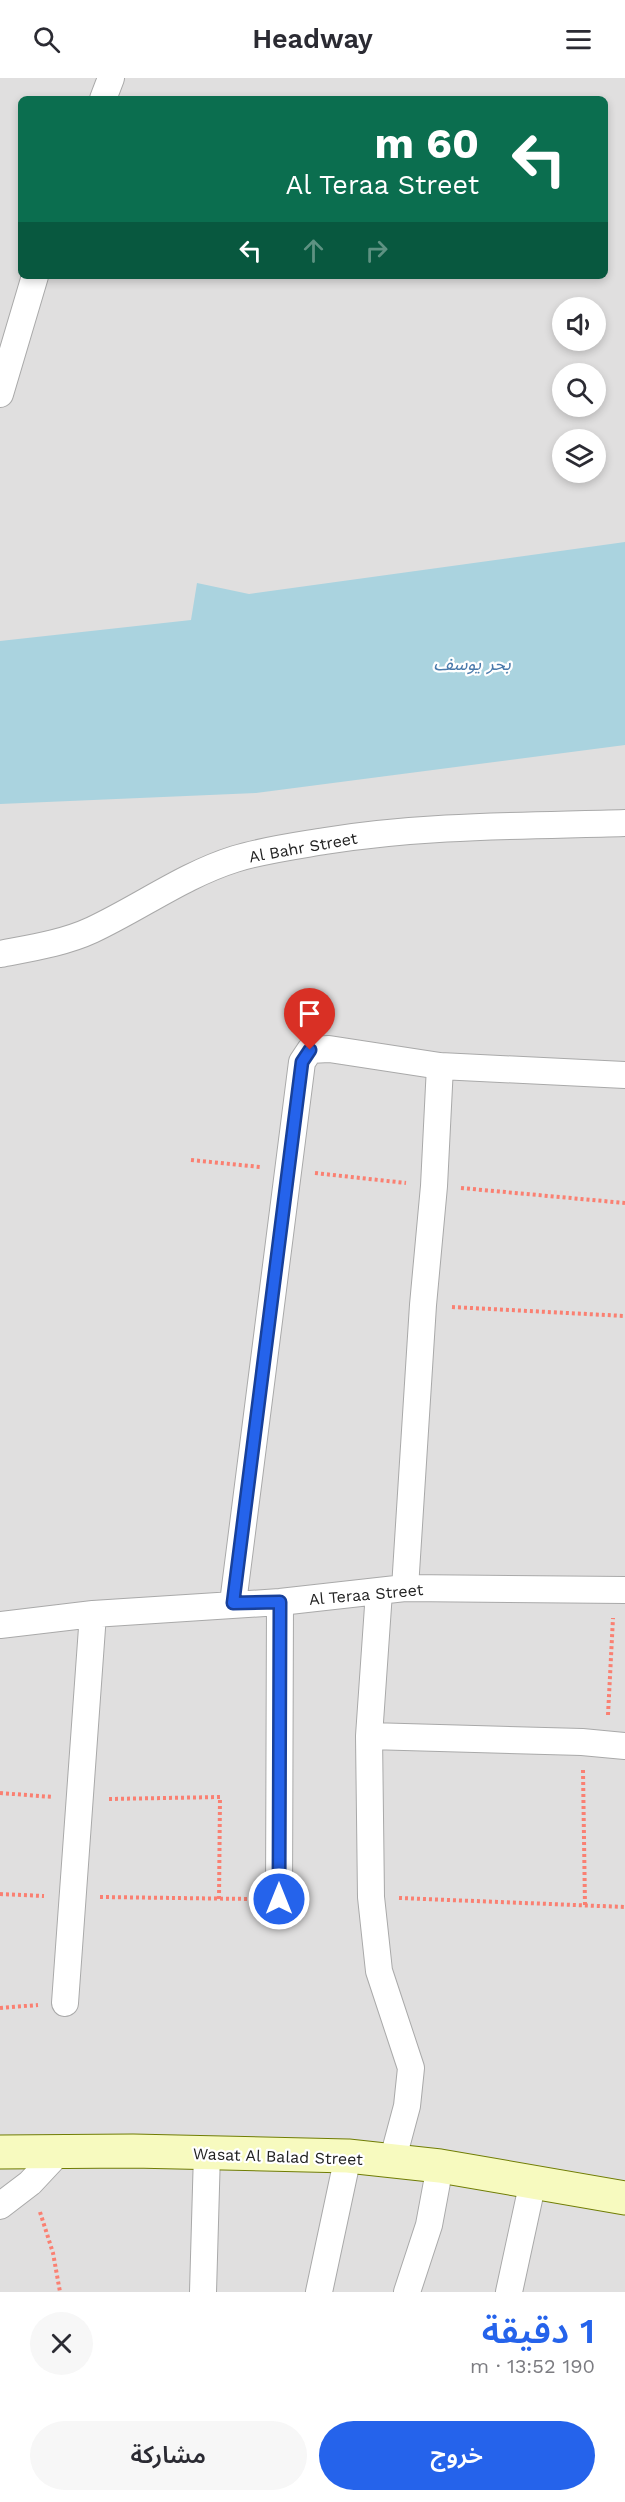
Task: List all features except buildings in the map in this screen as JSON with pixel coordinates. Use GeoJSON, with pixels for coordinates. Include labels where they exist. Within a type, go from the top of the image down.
{"type":"FeatureCollection","features":[{"type":"Feature","properties":{"kind":"street"},"geometry":{"type":"LineString","coordinates":[[104,96],[111,78]]}},
{"type":"Feature","properties":{"kind":"street"},"geometry":{"type":"LineString","coordinates":[[0,394],[34,279]]}},
{"type":"Feature","properties":{"kind":"street","name":"Al Bahr Street"},"geometry":{"type":"LineString","coordinates":[[0,954],[46,945],[89,931],[199,872],[237,859],[288,847],[412,830],[486,825],[625,824]]}},
{"type":"Feature","properties":{"kind":"street"},"geometry":{"type":"LineString","coordinates":[[233,1603],[302,1062],[310,1050],[329,1049],[440,1066],[625,1075]]}},
{"type":"Feature","properties":{"kind":"street"},"geometry":{"type":"LineString","coordinates":[[405,1588],[423,1305],[434,1186],[440,1066]]}},
{"type":"Feature","properties":{"kind":"street","name":"Al Teraa Street"},"geometry":{"type":"LineString","coordinates":[[0,1625],[93,1614],[233,1603],[280,1602],[405,1588],[620,1590]]}},
{"type":"Feature","properties":{"kind":"street"},"geometry":{"type":"LineString","coordinates":[[380,1592],[369,1736],[371,1897],[380,1971],[411,2068],[407,2106],[392,2162]]}},
{"type":"Feature","properties":{"kind":"street"},"geometry":{"type":"LineString","coordinates":[[279,1899],[280,1602]]}},
{"type":"Feature","properties":{"kind":"street"},"geometry":{"type":"LineString","coordinates":[[65,2003],[82,1799],[93,1614]]}},
{"type":"Feature","properties":{"kind":"street"},"geometry":{"type":"LineString","coordinates":[[369,1736],[604,1744]]}},
{"type":"Feature","properties":{"kind":"street"},"geometry":{"type":"LineString","coordinates":[[0,2206],[30,2183],[59,2151]]}},
{"type":"Feature","properties":{"kind":"street","name":"Wasat Al Balad Street"},"geometry":{"type":"LineString","coordinates":[[0,2152],[348,2156],[440,2166],[625,2198]]}},
{"type":"Feature","properties":{"kind":"street"},"geometry":{"type":"LineString","coordinates":[[203,2292],[207,2153]]}},
{"type":"Feature","properties":{"kind":"street"},"geometry":{"type":"LineString","coordinates":[[320,2292],[348,2156]]}},
{"type":"Feature","properties":{"kind":"street"},"geometry":{"type":"LineString","coordinates":[[407,2292],[429,2225],[440,2166]]}},
{"type":"Feature","properties":{"kind":"street"},"geometry":{"type":"LineString","coordinates":[[509,2292],[533,2181]]}},
{"type":"Feature","properties":{"kind":"path"},"geometry":{"type":"LineString","coordinates":[[434,1186],[625,1203]]}},
{"type":"Feature","properties":{"kind":"path"},"geometry":{"type":"LineString","coordinates":[[423,1305],[625,1316]]}},
{"type":"Feature","properties":{"kind":"path"},"geometry":{"type":"LineString","coordinates":[[585,1906],[620,1590]]}},
{"type":"Feature","properties":{"kind":"path"},"geometry":{"type":"LineString","coordinates":[[0,1793],[82,1799],[220,1797],[219,1899]]}},
{"type":"Feature","properties":{"kind":"path"},"geometry":{"type":"LineString","coordinates":[[0,1894],[279,1899]]}},
{"type":"Feature","properties":{"kind":"path"},"geometry":{"type":"LineString","coordinates":[[371,1897],[625,1908]]}},
{"type":"Feature","properties":{"kind":"path"},"geometry":{"type":"LineString","coordinates":[[0,2008],[65,2003]]}},
{"type":"Feature","properties":{"kind":"path"},"geometry":{"type":"LineString","coordinates":[[30,2183],[54,2253],[60,2292]]}},
{"type":"Feature","properties":{"kind":"shaded area"},"geometry":{"type":"Polygon","coordinates":[[[0,78],[625,78],[625,2292],[0,2292],[0,78]]]}},
{"type":"Feature","properties":{"kind":"water","name":"بحر يوسف"},"geometry":{"type":"Polygon","coordinates":[[[625,542],[625,745],[256,793],[0,804],[0,641],[191,620],[197,583],[249,594],[625,542]]]}},
{"type":"Feature","properties":{"kind":"route"},"geometry":{"type":"LineString","coordinates":[[279,1899],[280,1602],[233,1603],[302,1062],[305,1054],[310,1050]]}}]}
